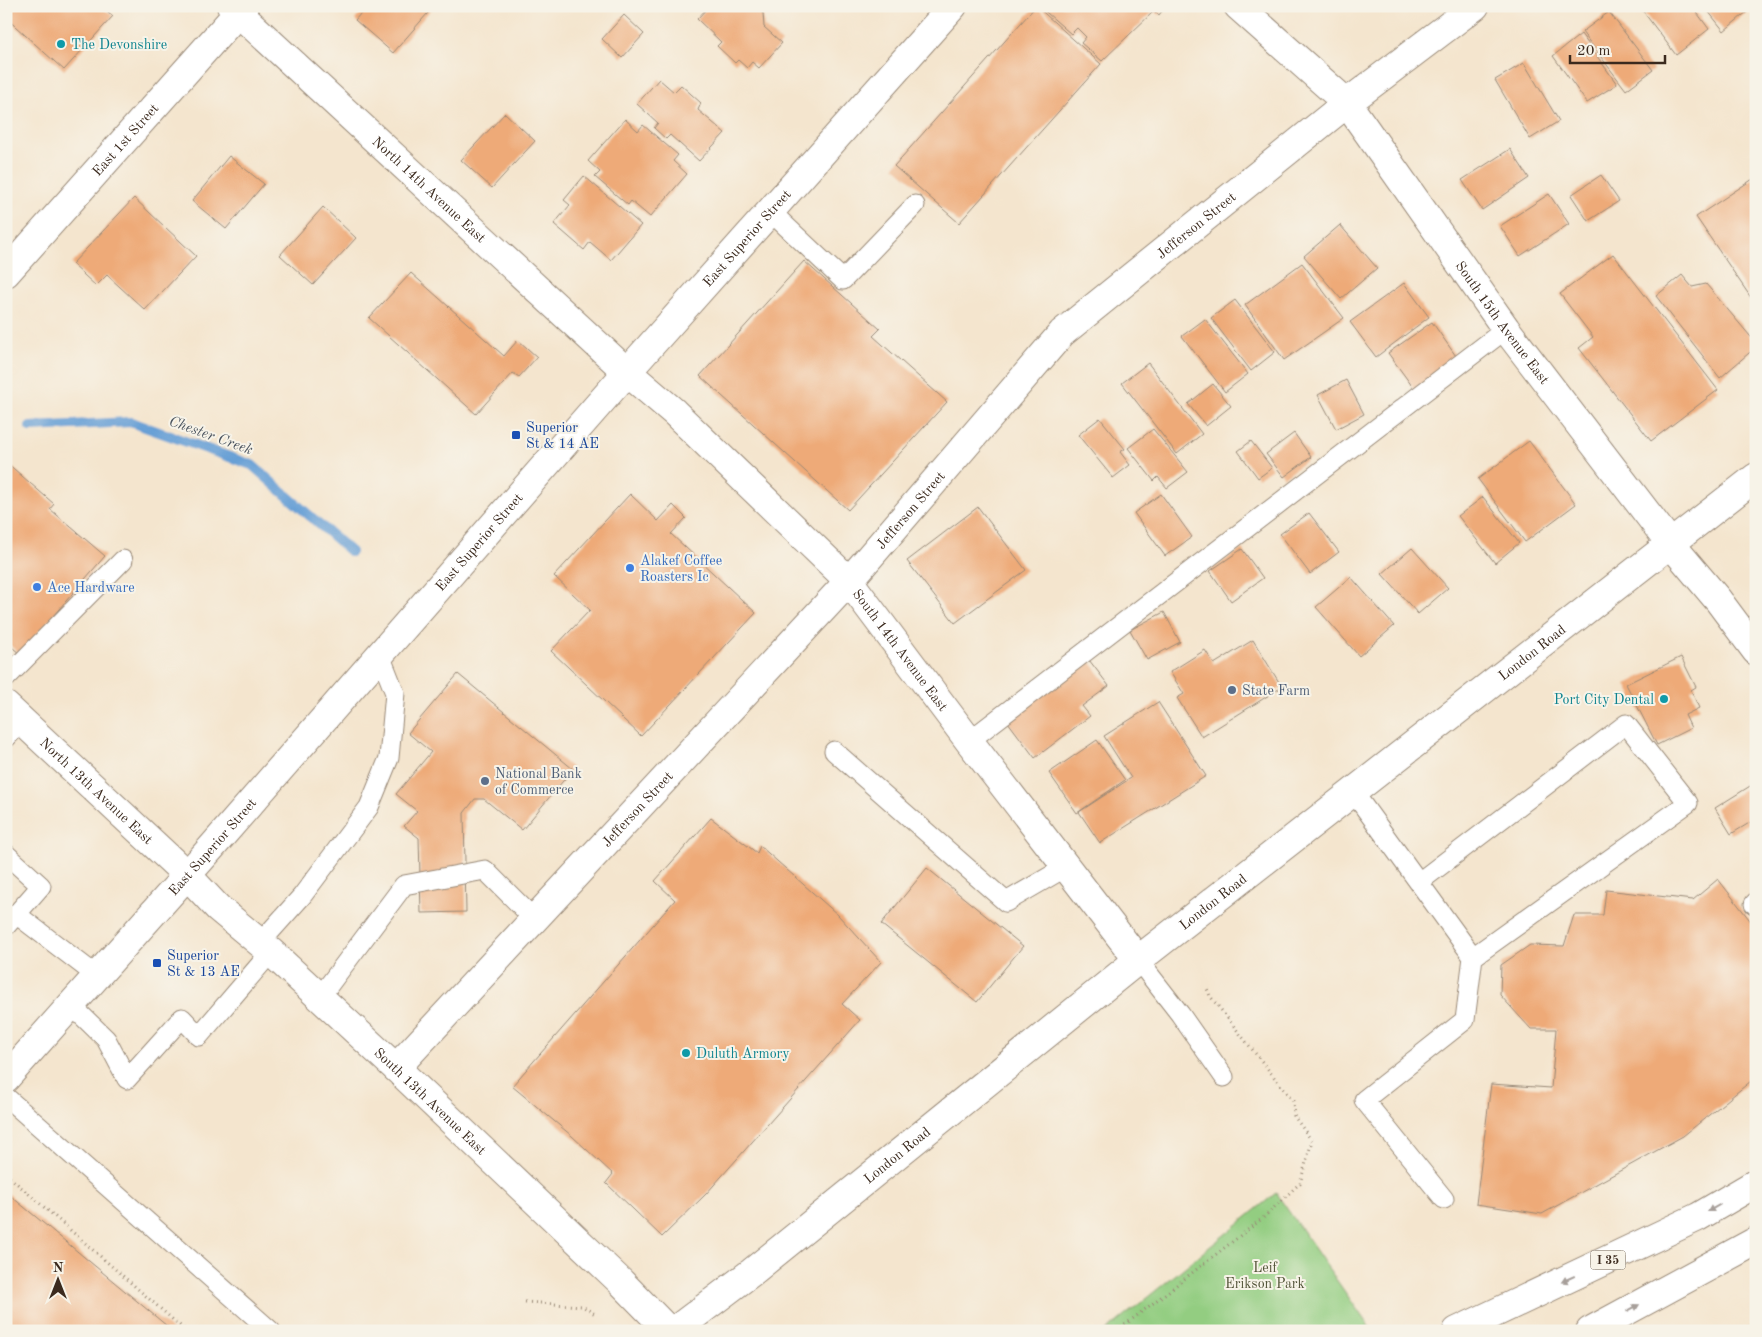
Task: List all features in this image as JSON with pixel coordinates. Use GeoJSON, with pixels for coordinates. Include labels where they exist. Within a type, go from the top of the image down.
{"type":"FeatureCollection","features":[{"type":"Feature","properties":{"kind":"main road","name":"East Superior Street"},"geometry":{"type":"LineString","coordinates":[[6,1078],[188,875],[628,372],[953,6]]}},
{"type":"Feature","properties":{"kind":"main road","name":"South 15th Avenue East"},"geometry":{"type":"LineString","coordinates":[[1238,6],[1347,103],[1506,329],[1670,543],[1753,640]]}},
{"type":"Feature","properties":{"kind":"main road","name":"Jefferson Street"},"geometry":{"type":"LineString","coordinates":[[396,1068],[850,580],[1062,333],[1347,103],[1475,6]]}},
{"type":"Feature","properties":{"kind":"main road","name":"East 1st Street"},"geometry":{"type":"LineString","coordinates":[[6,273],[238,8]]}},
{"type":"Feature","properties":{"kind":"main road","name":"North 14th Avenue East"},"geometry":{"type":"LineString","coordinates":[[238,8],[628,372]]}},
{"type":"Feature","properties":{"kind":"main road","name":"South 14th Avenue East"},"geometry":{"type":"LineString","coordinates":[[628,372],[674,412],[850,580],[969,741],[1138,960]]}},
{"type":"Feature","properties":{"kind":"main road","name":"London Road"},"geometry":{"type":"LineString","coordinates":[[674,1331],[752,1272],[1138,960],[1756,477]]}},
{"type":"Feature","properties":{"kind":"main road","name":"North 13th Avenue East"},"geometry":{"type":"LineString","coordinates":[[11,721],[188,875]]}},
{"type":"Feature","properties":{"kind":"main road","name":"South 13th Avenue East"},"geometry":{"type":"LineString","coordinates":[[188,875],[218,908],[265,948],[396,1068],[621,1282],[669,1331]]}},
{"type":"Feature","properties":{"kind":"main road","name":"I 35"},"geometry":{"type":"LineString","coordinates":[[1457,1331],[1698,1217],[1756,1184]]}},
{"type":"Feature","properties":{"kind":"main road"},"geometry":{"type":"LineString","coordinates":[[1590,1331],[1756,1241]]}},
{"type":"Feature","properties":{"kind":"lane"},"geometry":{"type":"LineString","coordinates":[[771,212],[843,280],[915,205]]}},
{"type":"Feature","properties":{"kind":"lane"},"geometry":{"type":"LineString","coordinates":[[969,741],[1506,329]]}},
{"type":"Feature","properties":{"kind":"lane"},"geometry":{"type":"LineString","coordinates":[[6,678],[123,560]]}},
{"type":"Feature","properties":{"kind":"lane"},"geometry":{"type":"LineString","coordinates":[[71,1005],[106,1039],[128,1080],[182,1018],[199,1036],[369,807],[389,758],[395,693],[380,655]]}},
{"type":"Feature","properties":{"kind":"lane"},"geometry":{"type":"LineString","coordinates":[[1418,882],[1626,724],[1688,803],[1473,957]]}},
{"type":"Feature","properties":{"kind":"lane"},"geometry":{"type":"LineString","coordinates":[[834,751],[1006,902],[1066,867]]}},
{"type":"Feature","properties":{"kind":"lane"},"geometry":{"type":"LineString","coordinates":[[1354,793],[1473,957],[1465,1020],[1364,1100],[1444,1199]]}},
{"type":"Feature","properties":{"kind":"lane"},"geometry":{"type":"LineString","coordinates":[[6,854],[41,886],[11,920],[97,976]]}},
{"type":"Feature","properties":{"kind":"lane"},"geometry":{"type":"LineString","coordinates":[[320,998],[404,885],[485,870],[534,919]]}},
{"type":"Feature","properties":{"kind":"lane"},"geometry":{"type":"LineString","coordinates":[[1138,960],[1180,1014],[1224,1077]]}},
{"type":"Feature","properties":{"kind":"lane"},"geometry":{"type":"LineString","coordinates":[[6,1097],[271,1331]]}},
{"type":"Feature","properties":{"kind":"path"},"geometry":{"type":"LineString","coordinates":[[1117,1331],[1263,1218],[1300,1183],[1312,1141],[1294,1116],[1293,1101],[1210,996],[1206,986]]}},
{"type":"Feature","properties":{"kind":"path"},"geometry":{"type":"LineString","coordinates":[[6,1174],[186,1331]]}},
{"type":"Feature","properties":{"kind":"path"},"geometry":{"type":"LineString","coordinates":[[525,1302],[582,1306],[596,1314]]}},
{"type":"Feature","properties":{"kind":"green space","name":"Leif Erikson Park"},"geometry":{"type":"Polygon","coordinates":[[[1276,1193],[1370,1328],[1362,1331],[1106,1331],[1276,1193]]]}},
{"type":"Feature","properties":{"kind":"building","name":"The Devonshire"},"geometry":{"type":"Polygon","coordinates":[[[6,6],[101,6],[113,16],[64,70],[6,18],[6,6]]]}},
{"type":"Feature","properties":{"kind":"building"},"geometry":{"type":"Polygon","coordinates":[[[367,6],[434,6],[393,53],[355,20],[367,6]]]}},
{"type":"Feature","properties":{"kind":"building"},"geometry":{"type":"Polygon","coordinates":[[[709,6],[725,6],[728,9],[731,6],[755,7],[763,13],[764,27],[782,43],[759,68],[752,62],[747,68],[738,60],[735,63],[717,46],[721,42],[697,19],[709,6]]]}},
{"type":"Feature","properties":{"kind":"building"},"geometry":{"type":"Polygon","coordinates":[[[1036,6],[1101,64],[959,223],[894,166],[1036,6]]]}},
{"type":"Feature","properties":{"kind":"building"},"geometry":{"type":"Polygon","coordinates":[[[1039,6],[1165,7],[1159,15],[1154,11],[1102,61],[1081,43],[1086,37],[1077,28],[1071,34],[1039,6]]]}},
{"type":"Feature","properties":{"kind":"building"},"geometry":{"type":"Polygon","coordinates":[[[1639,6],[1692,6],[1709,29],[1676,55],[1639,6]]]}},
{"type":"Feature","properties":{"kind":"building"},"geometry":{"type":"Polygon","coordinates":[[[1704,6],[1754,6],[1724,31],[1704,6]]]}},
{"type":"Feature","properties":{"kind":"building"},"geometry":{"type":"Polygon","coordinates":[[[1609,12],[1653,70],[1626,90],[1582,32],[1609,12]]]}},
{"type":"Feature","properties":{"kind":"building"},"geometry":{"type":"Polygon","coordinates":[[[624,15],[644,34],[622,58],[602,39],[624,15]]]}},
{"type":"Feature","properties":{"kind":"building"},"geometry":{"type":"Polygon","coordinates":[[[1581,34],[1617,84],[1587,103],[1553,56],[1581,34]]]}},
{"type":"Feature","properties":{"kind":"building"},"geometry":{"type":"Polygon","coordinates":[[[1524,63],[1559,121],[1530,139],[1495,80],[1524,63]]]}},
{"type":"Feature","properties":{"kind":"building"},"geometry":{"type":"Polygon","coordinates":[[[659,79],[674,92],[681,85],[701,103],[698,110],[725,133],[699,161],[670,135],[666,139],[654,128],[658,123],[637,104],[659,79]]]}},
{"type":"Feature","properties":{"kind":"building"},"geometry":{"type":"Polygon","coordinates":[[[505,113],[535,141],[492,188],[461,160],[505,113]]]}},
{"type":"Feature","properties":{"kind":"building"},"geometry":{"type":"Polygon","coordinates":[[[625,119],[638,131],[643,125],[678,155],[673,161],[687,174],[650,217],[631,201],[628,205],[595,177],[600,172],[588,161],[625,119]]]}},
{"type":"Feature","properties":{"kind":"building"},"geometry":{"type":"Polygon","coordinates":[[[1510,149],[1529,178],[1482,210],[1462,180],[1510,149]]]}},
{"type":"Feature","properties":{"kind":"building"},"geometry":{"type":"Polygon","coordinates":[[[229,156],[264,184],[226,229],[192,201],[229,156]]]}},
{"type":"Feature","properties":{"kind":"building"},"geometry":{"type":"Polygon","coordinates":[[[1601,175],[1619,201],[1588,221],[1571,195],[1601,175]]]}},
{"type":"Feature","properties":{"kind":"building"},"geometry":{"type":"Polygon","coordinates":[[[584,176],[641,225],[611,260],[590,242],[584,250],[554,224],[570,205],[564,200],[584,176]]]}},
{"type":"Feature","properties":{"kind":"building"},"geometry":{"type":"Polygon","coordinates":[[[1756,177],[1756,305],[1696,217],[1756,177]]]}},
{"type":"Feature","properties":{"kind":"building"},"geometry":{"type":"Polygon","coordinates":[[[1549,194],[1569,224],[1520,256],[1500,226],[1549,194]]]}},
{"type":"Feature","properties":{"kind":"building"},"geometry":{"type":"Polygon","coordinates":[[[134,198],[196,256],[145,310],[107,275],[96,286],[72,264],[134,198]]]}},
{"type":"Feature","properties":{"kind":"building"},"geometry":{"type":"Polygon","coordinates":[[[323,207],[356,238],[313,285],[280,255],[323,207]]]}},
{"type":"Feature","properties":{"kind":"building"},"geometry":{"type":"Polygon","coordinates":[[[1340,225],[1377,268],[1341,299],[1304,256],[1340,225]]]}},
{"type":"Feature","properties":{"kind":"building"},"geometry":{"type":"Polygon","coordinates":[[[1613,254],[1718,390],[1651,441],[1579,348],[1593,337],[1560,294],[1613,254]]]}},
{"type":"Feature","properties":{"kind":"building"},"geometry":{"type":"Polygon","coordinates":[[[804,261],[880,329],[873,336],[947,402],[848,510],[700,376],[804,261]]]}},
{"type":"Feature","properties":{"kind":"building"},"geometry":{"type":"Polygon","coordinates":[[[1302,263],[1344,318],[1284,360],[1245,305],[1302,263]]]}},
{"type":"Feature","properties":{"kind":"building"},"geometry":{"type":"Polygon","coordinates":[[[411,273],[504,356],[518,340],[537,357],[519,377],[513,373],[476,414],[369,318],[411,273]]]}},
{"type":"Feature","properties":{"kind":"building"},"geometry":{"type":"Polygon","coordinates":[[[1682,275],[1692,287],[1706,284],[1756,343],[1756,347],[1720,378],[1656,296],[1682,275]]]}},
{"type":"Feature","properties":{"kind":"building"},"geometry":{"type":"Polygon","coordinates":[[[1404,283],[1429,317],[1376,357],[1350,322],[1404,283]]]}},
{"type":"Feature","properties":{"kind":"building"},"geometry":{"type":"Polygon","coordinates":[[[1235,300],[1275,352],[1251,371],[1211,318],[1235,300]]]}},
{"type":"Feature","properties":{"kind":"building"},"geometry":{"type":"Polygon","coordinates":[[[1205,319],[1248,374],[1225,392],[1182,336],[1205,319]]]}},
{"type":"Feature","properties":{"kind":"building"},"geometry":{"type":"Polygon","coordinates":[[[1432,322],[1458,359],[1415,390],[1388,353],[1432,322]]]}},
{"type":"Feature","properties":{"kind":"building"},"geometry":{"type":"Polygon","coordinates":[[[1148,363],[1202,434],[1177,454],[1122,383],[1148,363]]]}},
{"type":"Feature","properties":{"kind":"building"},"geometry":{"type":"Polygon","coordinates":[[[1346,380],[1364,414],[1336,429],[1318,395],[1346,380]]]}},
{"type":"Feature","properties":{"kind":"building"},"geometry":{"type":"Polygon","coordinates":[[[1213,384],[1231,406],[1206,426],[1188,404],[1213,384]]]}},
{"type":"Feature","properties":{"kind":"building"},"geometry":{"type":"Polygon","coordinates":[[[1100,418],[1125,449],[1120,452],[1130,465],[1113,478],[1078,435],[1100,418]]]}},
{"type":"Feature","properties":{"kind":"building"},"geometry":{"type":"Polygon","coordinates":[[[1153,429],[1188,472],[1167,488],[1158,477],[1154,481],[1128,448],[1153,429]]]}},
{"type":"Feature","properties":{"kind":"building"},"geometry":{"type":"Polygon","coordinates":[[[1294,433],[1311,457],[1284,477],[1266,454],[1294,433]]]}},
{"type":"Feature","properties":{"kind":"building"},"geometry":{"type":"Polygon","coordinates":[[[1251,441],[1272,468],[1258,478],[1238,451],[1251,441]]]}},
{"type":"Feature","properties":{"kind":"building"},"geometry":{"type":"Polygon","coordinates":[[[1529,441],[1576,504],[1525,542],[1478,479],[1529,441]]]}},
{"type":"Feature","properties":{"kind":"building"},"geometry":{"type":"Polygon","coordinates":[[[6,462],[54,504],[50,509],[105,556],[20,654],[6,642],[6,462]]]}},
{"type":"Feature","properties":{"kind":"building"},"geometry":{"type":"Polygon","coordinates":[[[630,494],[658,521],[673,505],[686,518],[671,534],[756,613],[641,736],[551,651],[590,610],[554,576],[630,494]]]}},
{"type":"Feature","properties":{"kind":"building"},"geometry":{"type":"Polygon","coordinates":[[[1161,494],[1192,537],[1165,556],[1134,513],[1161,494]]]}},
{"type":"Feature","properties":{"kind":"building"},"geometry":{"type":"Polygon","coordinates":[[[1483,497],[1519,543],[1495,563],[1458,516],[1483,497]]]}},
{"type":"Feature","properties":{"kind":"building"},"geometry":{"type":"Polygon","coordinates":[[[978,507],[1026,570],[955,623],[907,561],[978,507]]]}},
{"type":"Feature","properties":{"kind":"building"},"geometry":{"type":"Polygon","coordinates":[[[1309,513],[1339,552],[1310,574],[1280,534],[1309,513]]]}},
{"type":"Feature","properties":{"kind":"building"},"geometry":{"type":"Polygon","coordinates":[[[1412,548],[1448,588],[1418,614],[1382,574],[1412,548]]]}},
{"type":"Feature","properties":{"kind":"building"},"geometry":{"type":"Polygon","coordinates":[[[1242,549],[1263,578],[1231,601],[1210,571],[1242,549]]]}},
{"type":"Feature","properties":{"kind":"building"},"geometry":{"type":"Polygon","coordinates":[[[1351,577],[1394,626],[1359,656],[1316,607],[1351,577]]]}},
{"type":"Feature","properties":{"kind":"building"},"geometry":{"type":"Polygon","coordinates":[[[1164,612],[1180,642],[1147,660],[1130,630],[1164,612]]]}},
{"type":"Feature","properties":{"kind":"building"},"geometry":{"type":"Polygon","coordinates":[[[1253,640],[1282,687],[1202,737],[1177,698],[1184,694],[1170,672],[1205,650],[1214,664],[1253,640]]]}},
{"type":"Feature","properties":{"kind":"building"},"geometry":{"type":"Polygon","coordinates":[[[1086,656],[1109,686],[1082,706],[1090,716],[1035,758],[1005,718],[1086,656]]]}},
{"type":"Feature","properties":{"kind":"building","name":"Port City Dental"},"geometry":{"type":"Polygon","coordinates":[[[1681,657],[1696,687],[1691,690],[1699,708],[1685,715],[1691,728],[1657,745],[1626,684],[1681,657]]]}},
{"type":"Feature","properties":{"kind":"building","name":"National Bank of Commerce"},"geometry":{"type":"Polygon","coordinates":[[[458,674],[573,769],[522,830],[484,799],[475,799],[464,813],[466,912],[421,913],[419,838],[404,826],[417,811],[396,794],[431,752],[408,733],[458,674]]]}},
{"type":"Feature","properties":{"kind":"building"},"geometry":{"type":"Polygon","coordinates":[[[1158,702],[1206,776],[1100,843],[1079,812],[1131,778],[1104,736],[1158,702]]]}},
{"type":"Feature","properties":{"kind":"building"},"geometry":{"type":"Polygon","coordinates":[[[1097,740],[1125,780],[1077,813],[1049,773],[1097,740]]]}},
{"type":"Feature","properties":{"kind":"building"},"geometry":{"type":"Polygon","coordinates":[[[1755,783],[1756,819],[1731,834],[1715,808],[1755,783]]]}},
{"type":"Feature","properties":{"kind":"building","name":"Duluth Armory"},"geometry":{"type":"Polygon","coordinates":[[[711,818],[757,853],[760,846],[838,915],[881,962],[842,1004],[860,1020],[706,1194],[662,1237],[606,1183],[613,1174],[572,1136],[512,1086],[675,900],[655,881],[711,818]]]}},
{"type":"Feature","properties":{"kind":"building"},"geometry":{"type":"Polygon","coordinates":[[[927,868],[1023,946],[977,1002],[881,924],[927,868]]]}},
{"type":"Feature","properties":{"kind":"building"},"geometry":{"type":"Polygon","coordinates":[[[1718,879],[1756,928],[1756,1077],[1683,1136],[1542,1214],[1476,1204],[1491,1084],[1551,1088],[1556,1029],[1531,1029],[1500,995],[1501,965],[1530,945],[1564,946],[1574,915],[1603,915],[1606,890],[1693,900],[1718,879]]]}},
{"type":"Feature","properties":{"kind":"building"},"geometry":{"type":"Polygon","coordinates":[[[6,1192],[173,1331],[6,1331],[6,1192]]]}},
{"type":"Feature","properties":{"kind":"waterway","name":"Chester Creek"},"geometry":{"type":"LineString","coordinates":[[30,427],[131,422],[252,465],[351,552]]}},
{"type":"Feature","properties":{"kind":"place","name":"The Devonshire"},"geometry":{"type":"Point","coordinates":[61,44]}},
{"type":"Feature","properties":{"kind":"place","name":"Superior St & 14 AE"},"geometry":{"type":"Point","coordinates":[516,435]}},
{"type":"Feature","properties":{"kind":"place","name":"Alakef Coffee Roasters Ic"},"geometry":{"type":"Point","coordinates":[630,568]}},
{"type":"Feature","properties":{"kind":"place","name":"Ace Hardware"},"geometry":{"type":"Point","coordinates":[37,587]}},
{"type":"Feature","properties":{"kind":"place","name":"State Farm"},"geometry":{"type":"Point","coordinates":[1232,690]}},
{"type":"Feature","properties":{"kind":"place","name":"Port City Dental"},"geometry":{"type":"Point","coordinates":[1664,699]}},
{"type":"Feature","properties":{"kind":"place","name":"National Bank of Commerce"},"geometry":{"type":"Point","coordinates":[485,781]}},
{"type":"Feature","properties":{"kind":"place","name":"Superior St & 13 AE"},"geometry":{"type":"Point","coordinates":[157,963]}},
{"type":"Feature","properties":{"kind":"place","name":"Duluth Armory"},"geometry":{"type":"Point","coordinates":[686,1053]}}]}
